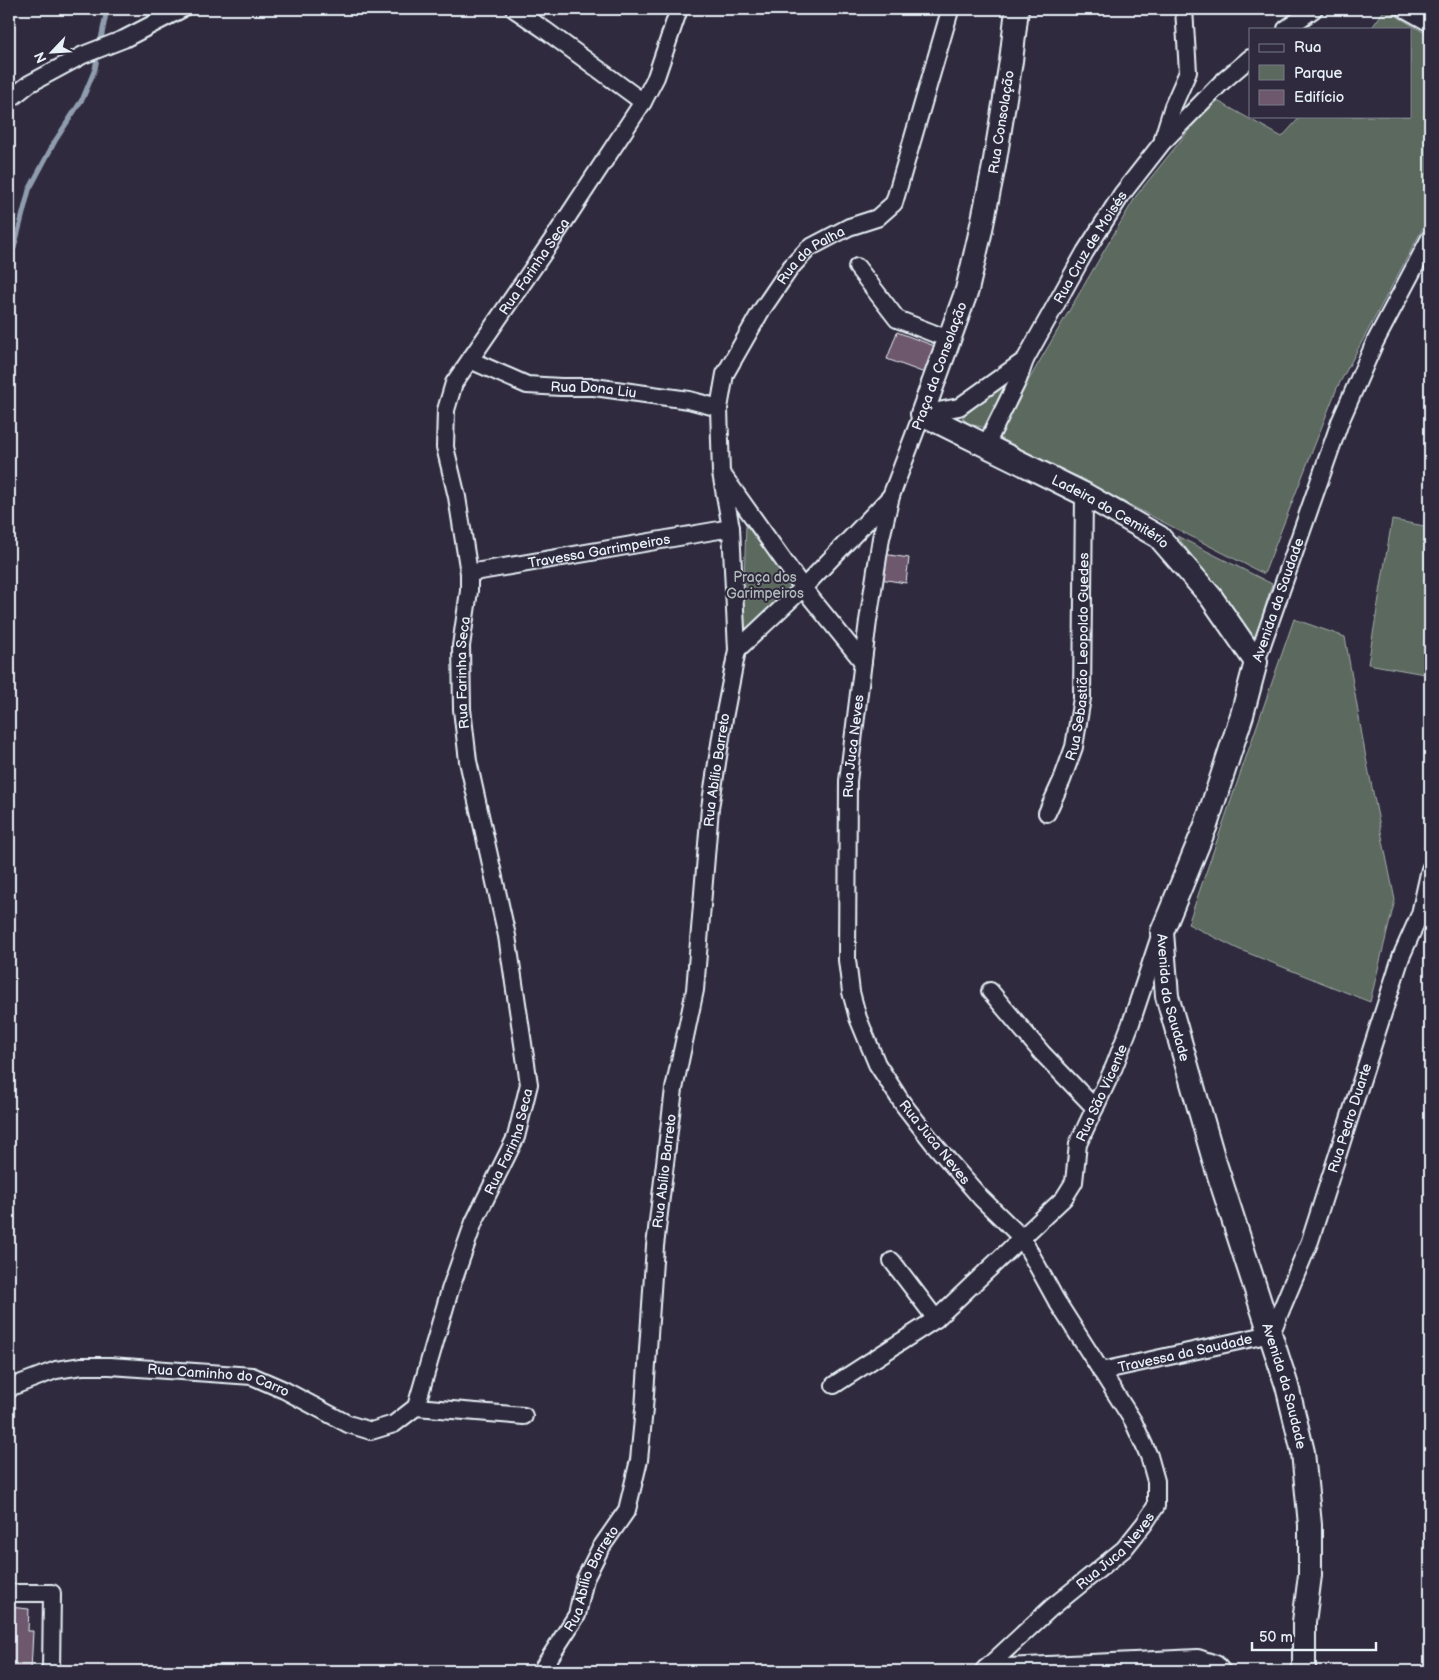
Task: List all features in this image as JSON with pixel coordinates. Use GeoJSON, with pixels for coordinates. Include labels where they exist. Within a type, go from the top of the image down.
{"type":"FeatureCollection","features":[{"type":"Feature","properties":{"kind":"street"},"geometry":{"type":"LineString","coordinates":[[9,100],[29,84],[83,55],[124,39],[182,9]]}},
{"type":"Feature","properties":{"kind":"street"},"geometry":{"type":"LineString","coordinates":[[514,9],[643,102]]}},
{"type":"Feature","properties":{"kind":"street","name":"Rua Farinha Seca"},"geometry":{"type":"LineString","coordinates":[[416,1407],[450,1290],[474,1222],[516,1137],[529,1084],[507,936],[468,761],[462,710],[462,646],[469,591],[469,573],[457,497],[445,447],[446,410],[454,383],[557,234],[643,102],[656,77],[679,9]]}},
{"type":"Feature","properties":{"kind":"street","name":"Rua da Palha"},"geometry":{"type":"LineString","coordinates":[[731,528],[721,473],[719,408],[726,374],[761,311],[791,267],[810,248],[849,227],[877,218],[894,203],[949,9]]}},
{"type":"Feature","properties":{"kind":"street","name":"Rua Consolação"},"geometry":{"type":"LineString","coordinates":[[980,234],[994,166],[1011,61],[1017,9]]}},
{"type":"Feature","properties":{"kind":"street"},"geometry":{"type":"LineString","coordinates":[[1162,142],[1173,106],[1188,72],[1184,9]]}},
{"type":"Feature","properties":{"kind":"street"},"geometry":{"type":"LineString","coordinates":[[1287,28],[1314,9]]}},
{"type":"Feature","properties":{"kind":"street"},"geometry":{"type":"LineString","coordinates":[[1404,9],[1430,24]]}},
{"type":"Feature","properties":{"kind":"street","name":"Rua Cruz de Moisés"},"geometry":{"type":"LineString","coordinates":[[922,414],[958,407],[1025,360],[1085,252],[1122,194],[1162,142],[1222,82],[1249,59]]}},
{"type":"Feature","properties":{"kind":"street","name":"Praça da Consolação"},"geometry":{"type":"LineString","coordinates":[[891,496],[967,290],[980,234]]}},
{"type":"Feature","properties":{"kind":"street","name":"Avenida da Saudade"},"geometry":{"type":"LineString","coordinates":[[1304,1671],[1304,1622],[1310,1575],[1310,1525],[1303,1452],[1287,1386],[1214,1160],[1167,996],[1162,932],[1206,825],[1242,715],[1256,662],[1340,422],[1375,342],[1430,238]]}},
{"type":"Feature","properties":{"kind":"street"},"geometry":{"type":"LineString","coordinates":[[857,267],[897,319],[948,339]]}},
{"type":"Feature","properties":{"kind":"street","name":"Rua Dona Liu"},"geometry":{"type":"LineString","coordinates":[[470,360],[527,385],[594,387],[689,400],[719,408]]}},
{"type":"Feature","properties":{"kind":"street"},"geometry":{"type":"LineString","coordinates":[[986,445],[1018,380],[1025,360]]}},
{"type":"Feature","properties":{"kind":"street","name":"Ladeira do Cemitério"},"geometry":{"type":"LineString","coordinates":[[922,414],[1084,494],[1159,537],[1211,597],[1256,662]]}},
{"type":"Feature","properties":{"kind":"street"},"geometry":{"type":"LineString","coordinates":[[721,473],[803,588],[863,662]]}},
{"type":"Feature","properties":{"kind":"street","name":"Rua Sebastião Leopoldo Guedes"},"geometry":{"type":"LineString","coordinates":[[1047,813],[1074,747],[1082,698],[1084,494]]}},
{"type":"Feature","properties":{"kind":"street"},"geometry":{"type":"LineString","coordinates":[[737,650],[803,588],[891,496]]}},
{"type":"Feature","properties":{"kind":"street","name":"Rua Juca Neves"},"geometry":{"type":"LineString","coordinates":[[891,496],[874,578],[848,781],[847,960],[853,1001],[877,1064],[903,1104],[934,1144],[981,1198],[1022,1238],[1056,1300],[1133,1421],[1149,1456],[1156,1481],[1156,1506],[1124,1549],[1051,1608],[985,1670]]}},
{"type":"Feature","properties":{"kind":"street","name":"Travessa Garrimpeiros"},"geometry":{"type":"LineString","coordinates":[[469,573],[731,528]]}},
{"type":"Feature","properties":{"kind":"street","name":"Rua Abílio Barreto"},"geometry":{"type":"LineString","coordinates":[[541,1671],[577,1615],[585,1579],[600,1549],[627,1510],[639,1460],[655,1246],[674,1089],[695,990],[710,808],[737,650],[731,528]]}},
{"type":"Feature","properties":{"kind":"street","name":"Rua Pedro Duarte"},"geometry":{"type":"LineString","coordinates":[[1271,1334],[1310,1241],[1401,957],[1425,910],[1430,869]]}},
{"type":"Feature","properties":{"kind":"street","name":"Rua São Vicente"},"geometry":{"type":"LineString","coordinates":[[834,1385],[936,1319],[1064,1198],[1074,1182],[1078,1144],[1114,1067],[1131,1024],[1162,932]]}},
{"type":"Feature","properties":{"kind":"street"},"geometry":{"type":"LineString","coordinates":[[990,991],[1042,1053],[1095,1108]]}},
{"type":"Feature","properties":{"kind":"street"},"geometry":{"type":"LineString","coordinates":[[892,1261],[936,1319]]}},
{"type":"Feature","properties":{"kind":"street","name":"Travessa da Saudade"},"geometry":{"type":"LineString","coordinates":[[1101,1371],[1271,1334]]}},
{"type":"Feature","properties":{"kind":"street","name":"Rua Caminho do Carro"},"geometry":{"type":"LineString","coordinates":[[10,1387],[56,1370],[82,1366],[110,1366],[252,1376],[284,1390],[348,1424],[371,1431],[394,1424],[416,1407]]}},
{"type":"Feature","properties":{"kind":"street"},"geometry":{"type":"LineString","coordinates":[[416,1407],[524,1416]]}},
{"type":"Feature","properties":{"kind":"street"},"geometry":{"type":"LineString","coordinates":[[9,1593],[52,1593],[51,1671]]}},
{"type":"Feature","properties":{"kind":"street"},"geometry":{"type":"LineString","coordinates":[[985,1670],[1198,1658],[1215,1669]]}},
{"type":"Feature","properties":{"kind":"green space"},"geometry":{"type":"Polygon","coordinates":[[[1385,9],[1430,36],[1430,215],[1337,388],[1264,574],[996,436],[1136,196],[1214,99],[1282,137],[1299,118],[1412,118],[1412,28],[1372,28],[1385,9]]]}},
{"type":"Feature","properties":{"kind":"green space"},"geometry":{"type":"Polygon","coordinates":[[[1013,375],[986,428],[969,424],[962,418],[1013,375]]]}},
{"type":"Feature","properties":{"kind":"green space"},"geometry":{"type":"Polygon","coordinates":[[[1392,520],[1430,527],[1430,675],[1368,664],[1392,520]]]}},
{"type":"Feature","properties":{"kind":"green space","name":"Praça dos Garimpeiros"},"geometry":{"type":"Polygon","coordinates":[[[746,525],[793,588],[742,636],[746,525]]]}},
{"type":"Feature","properties":{"kind":"green space"},"geometry":{"type":"Polygon","coordinates":[[[1177,536],[1272,584],[1255,640],[1177,536]]]}},
{"type":"Feature","properties":{"kind":"green space"},"geometry":{"type":"Polygon","coordinates":[[[1294,619],[1345,637],[1366,758],[1395,900],[1370,1002],[1238,949],[1188,924],[1294,619]]]}},
{"type":"Feature","properties":{"kind":"building"},"geometry":{"type":"Polygon","coordinates":[[[897,332],[940,348],[930,375],[887,359],[897,332]]]}},
{"type":"Feature","properties":{"kind":"building"},"geometry":{"type":"Polygon","coordinates":[[[883,554],[909,558],[906,583],[880,579],[883,554]]]}},
{"type":"Feature","properties":{"kind":"building"},"geometry":{"type":"Polygon","coordinates":[[[9,1607],[29,1609],[28,1631],[33,1631],[31,1671],[9,1671],[9,1607]]]}},
{"type":"Feature","properties":{"kind":"waterway"},"geometry":{"type":"LineString","coordinates":[[100,44],[107,9]]}},
{"type":"Feature","properties":{"kind":"waterway"},"geometry":{"type":"LineString","coordinates":[[9,253],[14,248],[29,190],[55,141],[83,98],[95,69],[98,53]]}}]}
